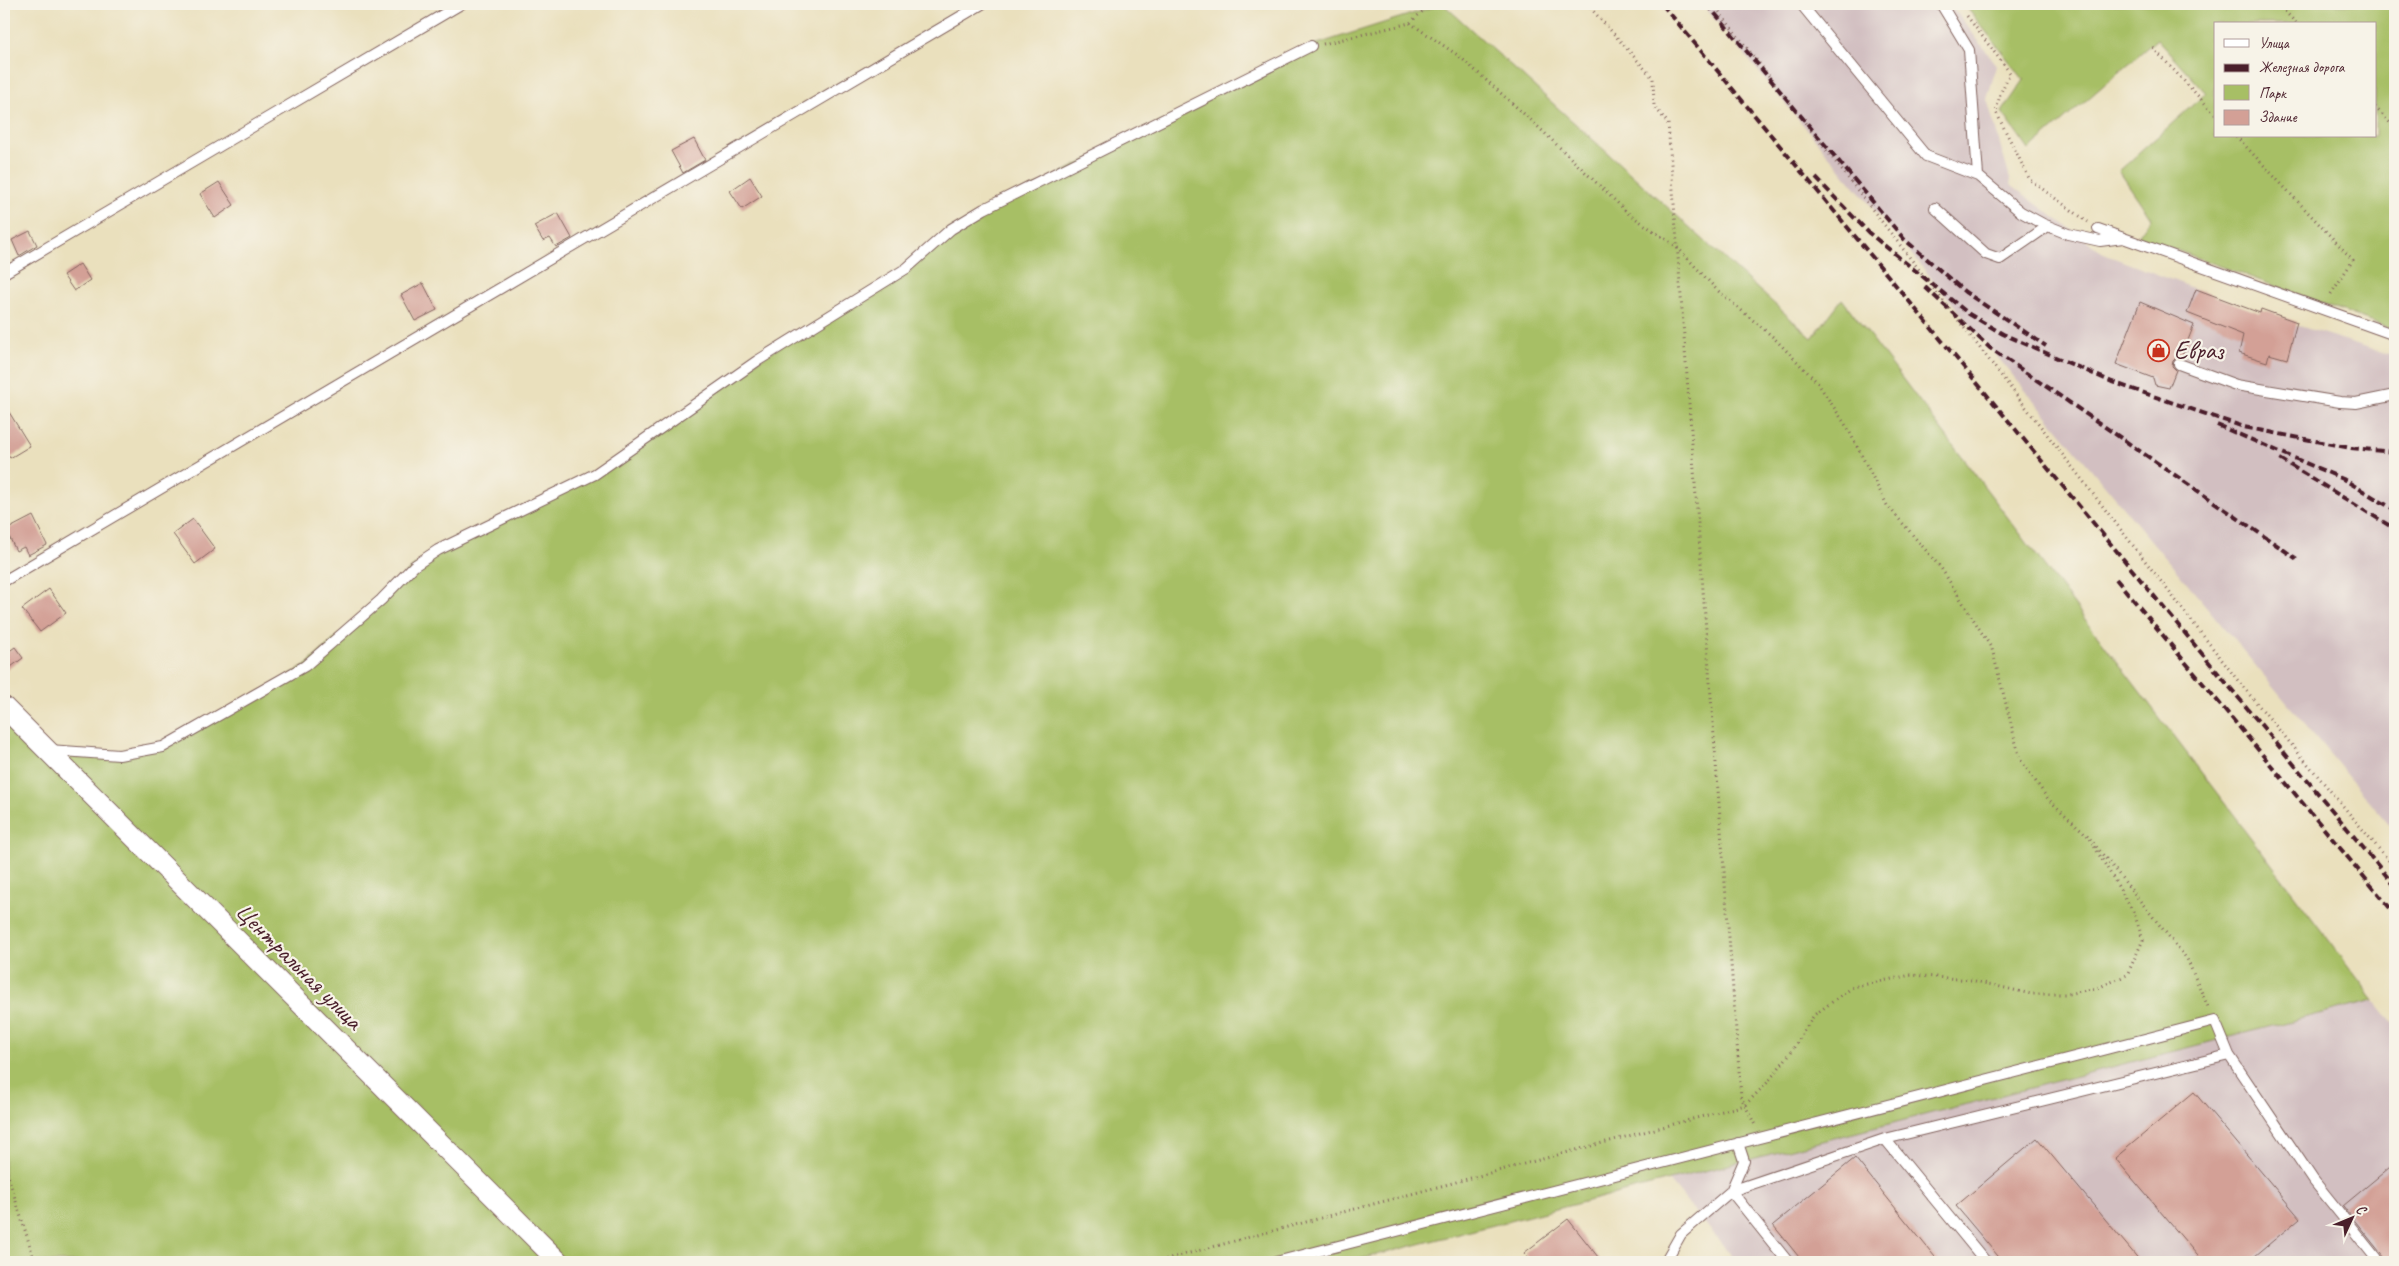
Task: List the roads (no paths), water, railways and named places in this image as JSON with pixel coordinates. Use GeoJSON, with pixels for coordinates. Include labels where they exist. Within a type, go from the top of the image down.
{"type":"FeatureCollection","features":[{"type":"Feature","properties":{"kind":"street","name":"Центральная улица"},"geometry":{"type":"LineString","coordinates":[[4,707],[559,1262]]}},
{"type":"Feature","properties":{"kind":"lane"},"geometry":{"type":"LineString","coordinates":[[4,273],[461,4]]}},
{"type":"Feature","properties":{"kind":"lane"},"geometry":{"type":"LineString","coordinates":[[4,581],[982,4]]}},
{"type":"Feature","properties":{"kind":"lane"},"geometry":{"type":"LineString","coordinates":[[1801,4],[1926,156],[1978,176],[2021,212],[2048,226],[2068,234],[2100,241],[2123,238]]}},
{"type":"Feature","properties":{"kind":"lane"},"geometry":{"type":"LineString","coordinates":[[1941,4],[1969,50],[1978,176]]}},
{"type":"Feature","properties":{"kind":"lane"},"geometry":{"type":"LineString","coordinates":[[45,749],[119,755],[163,747],[305,666],[382,600],[414,566],[438,550],[595,474],[757,361],[907,268],[951,229],[984,209],[1311,46]]}},
{"type":"Feature","properties":{"kind":"lane"},"geometry":{"type":"LineString","coordinates":[[1935,208],[1986,254],[2000,259],[2048,226]]}},
{"type":"Feature","properties":{"kind":"lane"},"geometry":{"type":"LineString","coordinates":[[2098,229],[2395,335]]}},
{"type":"Feature","properties":{"kind":"lane"},"geometry":{"type":"LineString","coordinates":[[2179,364],[2236,385],[2340,402],[2356,403],[2395,395]]}},
{"type":"Feature","properties":{"kind":"lane"},"geometry":{"type":"LineString","coordinates":[[1276,1262],[2215,1021],[2228,1055],[2314,1181],[2378,1262]]}},
{"type":"Feature","properties":{"kind":"lane"},"geometry":{"type":"LineString","coordinates":[[1665,1262],[1681,1234],[1731,1191],[1885,1139],[2228,1055]]}},
{"type":"Feature","properties":{"kind":"lane"},"geometry":{"type":"LineString","coordinates":[[1885,1139],[1986,1262]]}},
{"type":"Feature","properties":{"kind":"lane"},"geometry":{"type":"LineString","coordinates":[[1731,1191],[1744,1161],[1738,1143]]}},
{"type":"Feature","properties":{"kind":"lane"},"geometry":{"type":"LineString","coordinates":[[1731,1191],[1788,1262]]}},
{"type":"Feature","properties":{"kind":"railway"},"geometry":{"type":"LineString","coordinates":[[1662,4],[2395,886]]}},
{"type":"Feature","properties":{"kind":"railway"},"geometry":{"type":"LineString","coordinates":[[1707,4],[1904,239],[1965,292],[2046,346]]}},
{"type":"Feature","properties":{"kind":"railway"},"geometry":{"type":"LineString","coordinates":[[1816,178],[1869,233],[1969,314],[2003,334],[2112,382],[2244,427],[2351,448],[2395,452]]}},
{"type":"Feature","properties":{"kind":"railway"},"geometry":{"type":"LineString","coordinates":[[1925,287],[1990,348],[2297,559]]}},
{"type":"Feature","properties":{"kind":"railway"},"geometry":{"type":"LineString","coordinates":[[2217,425],[2343,479],[2395,510]]}},
{"type":"Feature","properties":{"kind":"railway"},"geometry":{"type":"LineString","coordinates":[[2280,459],[2395,529]]}},
{"type":"Feature","properties":{"kind":"railway"},"geometry":{"type":"LineString","coordinates":[[2116,579],[2395,914]]}},
{"type":"Feature","properties":{"kind":"place","name":"Евраз"},"geometry":{"type":"Point","coordinates":[2158,351]}}]}
